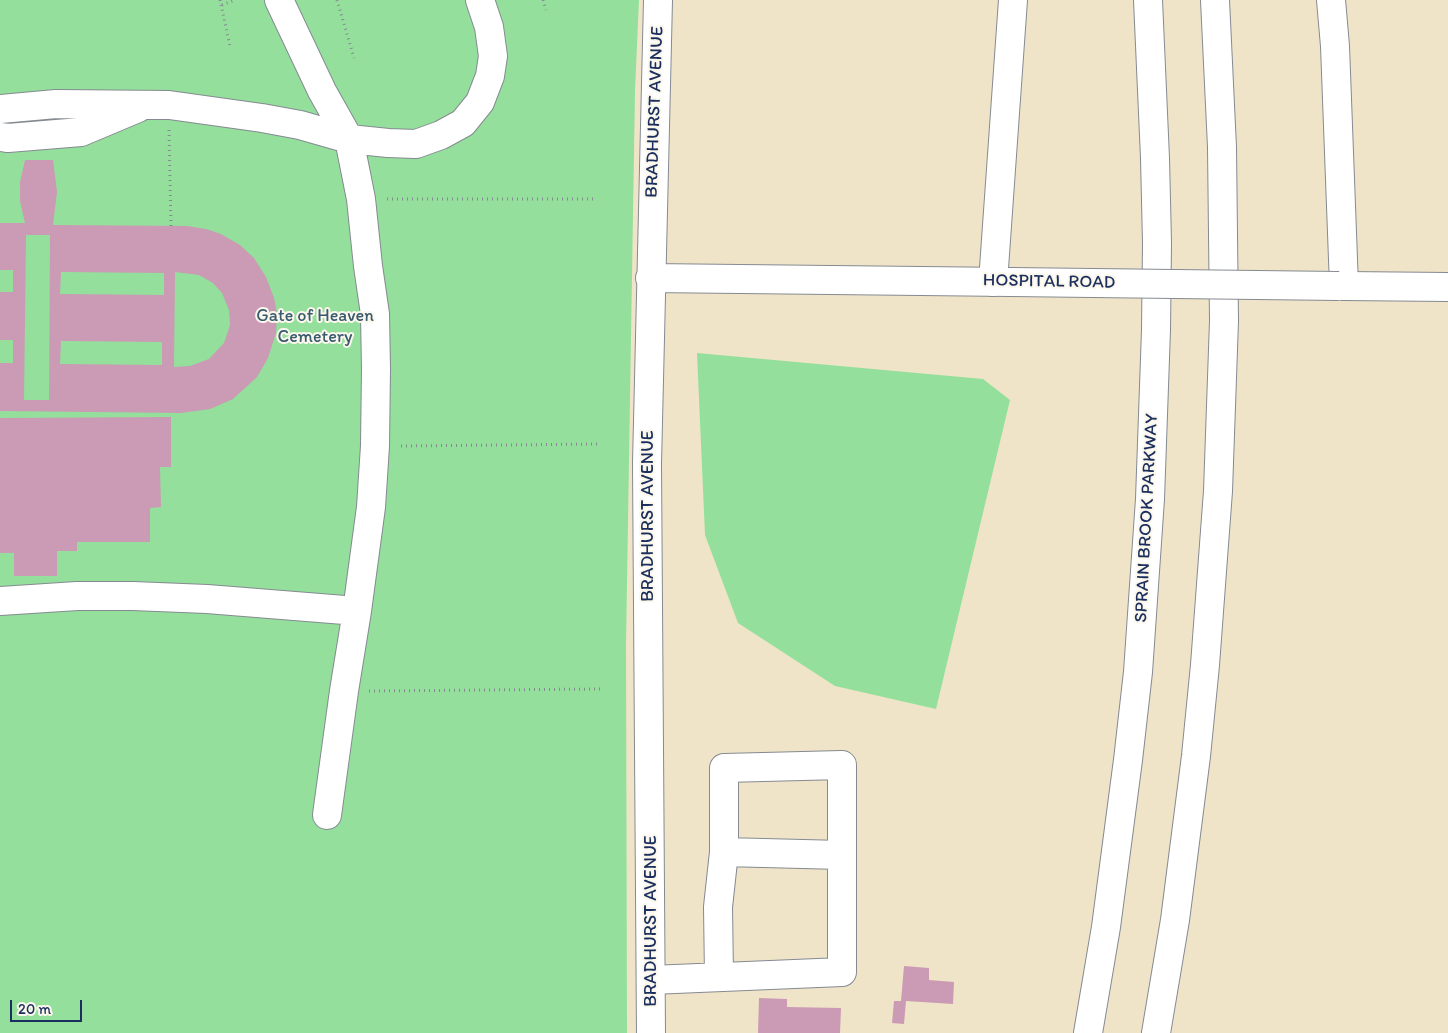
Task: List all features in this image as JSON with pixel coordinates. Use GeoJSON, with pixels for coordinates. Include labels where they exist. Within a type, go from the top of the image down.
{"type":"FeatureCollection","features":[{"type":"Feature","properties":{"kind":"main road"},"geometry":{"type":"LineString","coordinates":[[279,0],[322,91],[349,139],[361,199],[375,314],[375,446],[372,506],[327,815]]}},
{"type":"Feature","properties":{"kind":"main road"},"geometry":{"type":"LineString","coordinates":[[0,109],[56,104],[157,105],[262,118],[300,125],[349,139],[416,144],[441,135],[463,123],[480,102],[490,76],[493,56],[489,28],[480,0]]}},
{"type":"Feature","properties":{"kind":"main road","name":"BRADHURST AVENUE"},"geometry":{"type":"LineString","coordinates":[[651,1033],[647,464],[658,0]]}},
{"type":"Feature","properties":{"kind":"main road"},"geometry":{"type":"LineString","coordinates":[[1002,282],[1014,0]]}},
{"type":"Feature","properties":{"kind":"main road","name":"SPRAIN BROOK PARKWAY"},"geometry":{"type":"LineString","coordinates":[[1088,1033],[1107,918],[1128,760],[1138,662],[1150,499],[1157,243],[1148,0]]}},
{"type":"Feature","properties":{"kind":"main road"},"geometry":{"type":"LineString","coordinates":[[1156,1033],[1175,920],[1196,756],[1218,492],[1224,321],[1222,147],[1215,0]]}},
{"type":"Feature","properties":{"kind":"main road"},"geometry":{"type":"LineString","coordinates":[[1332,0],[1342,286]]}},
{"type":"Feature","properties":{"kind":"main road"},"geometry":{"type":"LineString","coordinates":[[0,137],[81,132],[157,105]]}},
{"type":"Feature","properties":{"kind":"main road","name":"HOSPITAL ROAD"},"geometry":{"type":"LineString","coordinates":[[650,278],[1448,287]]}},
{"type":"Feature","properties":{"kind":"main road"},"geometry":{"type":"LineString","coordinates":[[0,601],[77,596],[133,596],[206,599],[357,611]]}},
{"type":"Feature","properties":{"kind":"main road"},"geometry":{"type":"LineString","coordinates":[[651,980],[842,972],[842,765],[724,768],[724,852],[718,907],[719,977]]}},
{"type":"Feature","properties":{"kind":"main road"},"geometry":{"type":"LineString","coordinates":[[724,852],[842,855]]}},
{"type":"Feature","properties":{"kind":"path"},"geometry":{"type":"LineString","coordinates":[[220,0],[230,46]]}},
{"type":"Feature","properties":{"kind":"path"},"geometry":{"type":"LineString","coordinates":[[222,5],[236,0]]}},
{"type":"Feature","properties":{"kind":"path"},"geometry":{"type":"LineString","coordinates":[[336,0],[354,58]]}},
{"type":"Feature","properties":{"kind":"path"},"geometry":{"type":"LineString","coordinates":[[543,0],[546,10]]}},
{"type":"Feature","properties":{"kind":"path"},"geometry":{"type":"LineString","coordinates":[[157,105],[171,226]]}},
{"type":"Feature","properties":{"kind":"path"},"geometry":{"type":"LineString","coordinates":[[361,199],[596,199]]}},
{"type":"Feature","properties":{"kind":"path"},"geometry":{"type":"LineString","coordinates":[[375,446],[598,444]]}},
{"type":"Feature","properties":{"kind":"path"},"geometry":{"type":"LineString","coordinates":[[344,691],[600,689]]}},
{"type":"Feature","properties":{"kind":"green space","name":"Gate of Heaven Cemetery"},"geometry":{"type":"Polygon","coordinates":[[[0,0],[639,0],[635,91],[626,645],[627,1033],[0,1033],[0,0]]]}},
{"type":"Feature","properties":{"kind":"green space"},"geometry":{"type":"Polygon","coordinates":[[[697,353],[983,379],[1010,400],[936,709],[835,686],[738,623],[705,535],[697,353]]]}},
{"type":"Feature","properties":{"kind":"building"},"geometry":{"type":"Polygon","coordinates":[[[25,160],[53,160],[57,192],[53,225],[187,226],[221,234],[240,245],[254,258],[266,277],[274,298],[277,314],[276,333],[268,358],[257,377],[233,399],[210,409],[181,413],[0,411],[0,363],[13,363],[13,340],[0,340],[0,292],[13,292],[13,270],[0,270],[0,223],[25,223],[20,201],[20,182],[25,160]],[[26,235],[24,400],[49,400],[50,235],[26,235]],[[61,272],[60,294],[164,295],[164,273],[61,272]],[[175,272],[174,367],[190,366],[209,359],[224,343],[230,325],[229,310],[222,293],[213,283],[199,275],[175,272]],[[61,341],[60,364],[162,365],[162,342],[61,341]]]}},
{"type":"Feature","properties":{"kind":"building"},"geometry":{"type":"Polygon","coordinates":[[[171,417],[171,467],[160,467],[161,507],[150,508],[150,542],[77,542],[77,551],[57,551],[57,576],[14,576],[14,553],[0,553],[0,418],[171,417]]]}},
{"type":"Feature","properties":{"kind":"building"},"geometry":{"type":"Polygon","coordinates":[[[904,966],[929,968],[929,980],[954,982],[953,1004],[906,1001],[904,1024],[892,1023],[894,1001],[901,1001],[904,966]]]}},
{"type":"Feature","properties":{"kind":"building"},"geometry":{"type":"Polygon","coordinates":[[[759,998],[787,999],[787,1007],[841,1008],[840,1033],[758,1033],[759,998]]]}}]}
